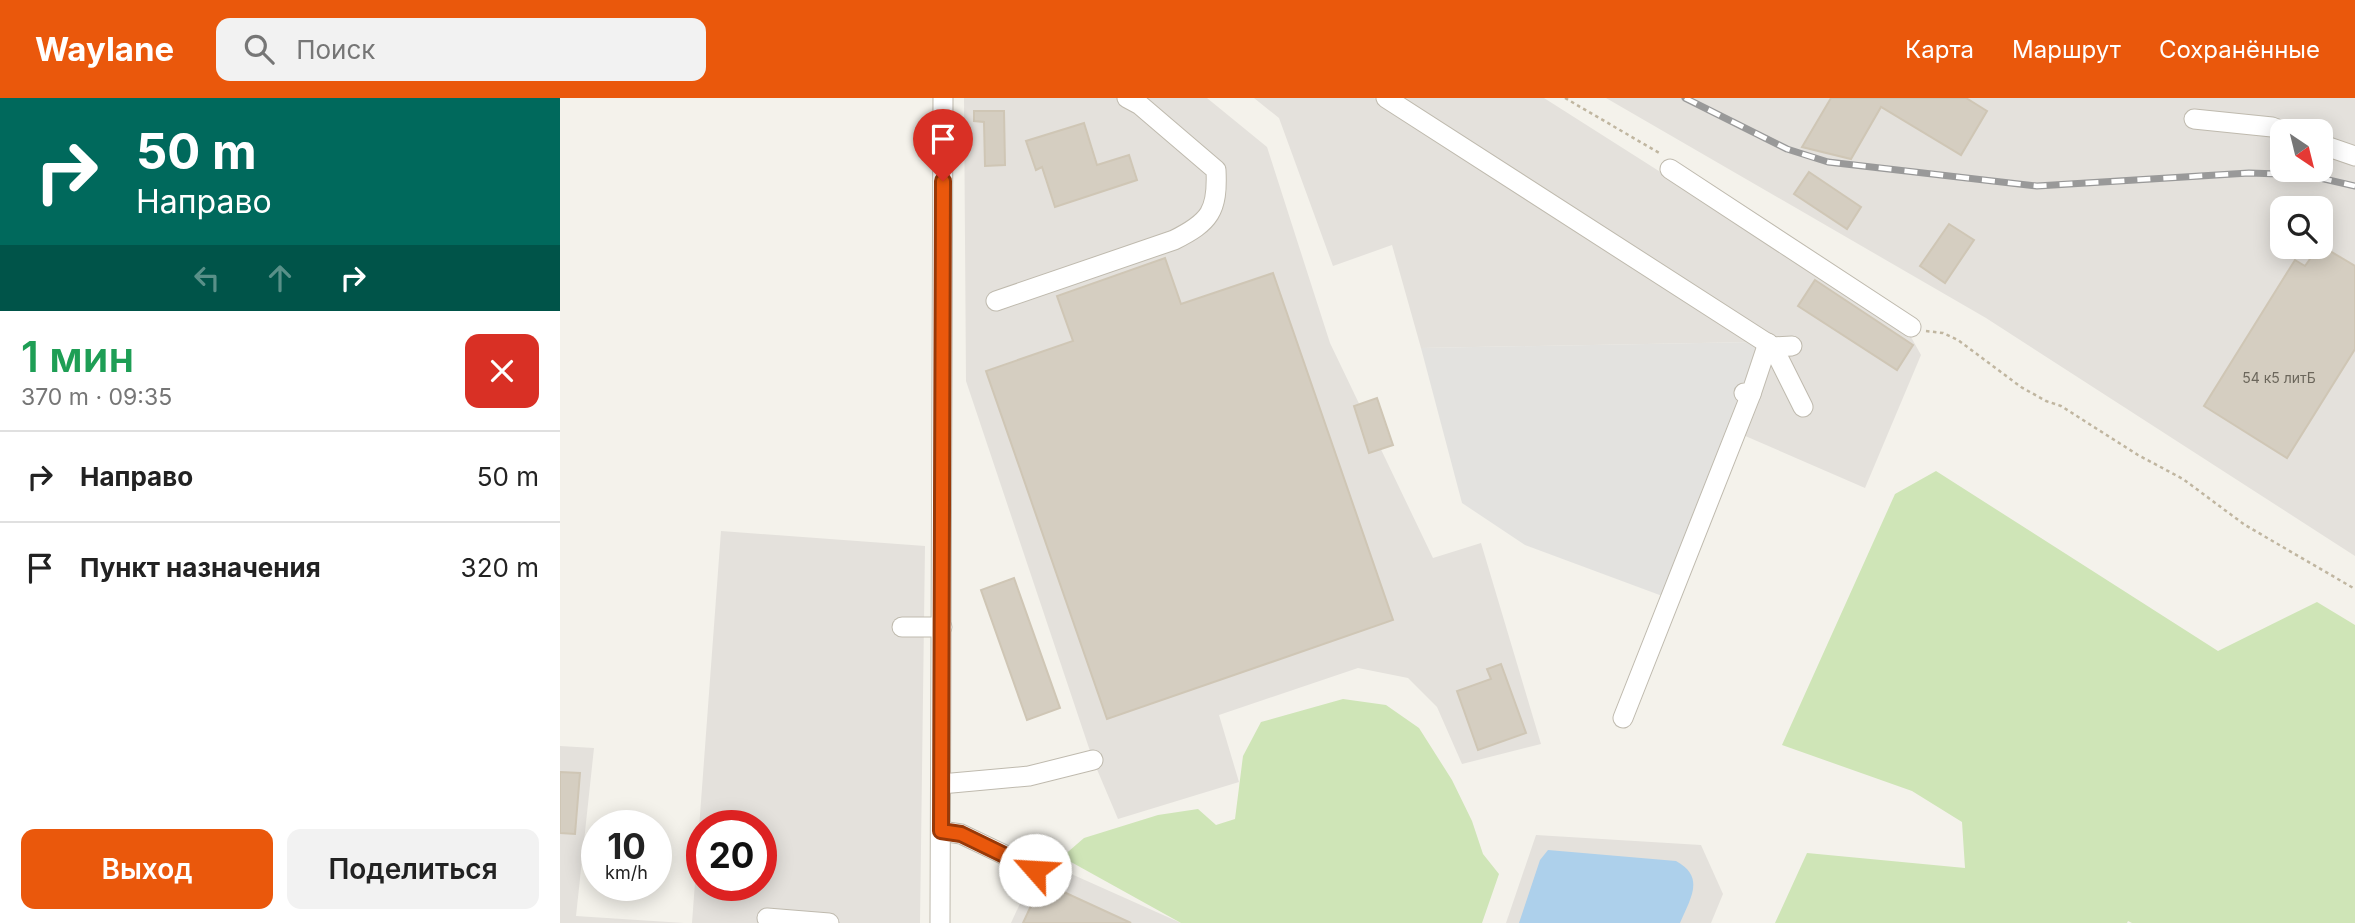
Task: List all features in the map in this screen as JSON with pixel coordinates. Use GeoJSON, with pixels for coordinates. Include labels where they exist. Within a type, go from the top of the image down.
{"type":"FeatureCollection","features":[{"type":"Feature","properties":{"kind":"street"},"geometry":{"type":"LineString","coordinates":[[940,923],[943,98]]}},
{"type":"Feature","properties":{"kind":"street"},"geometry":{"type":"LineString","coordinates":[[996,301],[1174,240],[1201,226],[1217,195],[1216,170],[1140,105],[1127,98]]}},
{"type":"Feature","properties":{"kind":"street"},"geometry":{"type":"LineString","coordinates":[[1386,98],[1778,345],[1803,407]]}},
{"type":"Feature","properties":{"kind":"street"},"geometry":{"type":"LineString","coordinates":[[2194,119],[2270,127]]}},
{"type":"Feature","properties":{"kind":"street"},"geometry":{"type":"LineString","coordinates":[[2333,148],[2355,156]]}},
{"type":"Feature","properties":{"kind":"street"},"geometry":{"type":"LineString","coordinates":[[1670,169],[1911,327]]}},
{"type":"Feature","properties":{"kind":"street"},"geometry":{"type":"LineString","coordinates":[[1623,718],[1747,394],[1778,345]]}},
{"type":"Feature","properties":{"kind":"street"},"geometry":{"type":"LineString","coordinates":[[902,627],[942,626]]}},
{"type":"Feature","properties":{"kind":"street"},"geometry":{"type":"LineString","coordinates":[[941,784],[1029,776],[1093,760]]}},
{"type":"Feature","properties":{"kind":"street"},"geometry":{"type":"LineString","coordinates":[[941,831],[961,834],[1035,870]]}},
{"type":"Feature","properties":{"kind":"street"},"geometry":{"type":"LineString","coordinates":[[767,918],[829,923]]}},
{"type":"Feature","properties":{"kind":"path"},"geometry":{"type":"LineString","coordinates":[[1565,98],[1663,155],[1670,169]]}},
{"type":"Feature","properties":{"kind":"path"},"geometry":{"type":"LineString","coordinates":[[1911,327],[1943,333],[1958,340],[2021,387],[2061,406],[2138,455],[2183,479],[2245,525],[2355,589]]}},
{"type":"Feature","properties":{"kind":"shaded area"},"geometry":{"type":"Polygon","coordinates":[[[964,98],[1207,98],[1267,147],[1330,343],[1433,558],[1481,543],[1541,744],[1462,764],[1437,707],[1408,678],[1358,668],[1219,715],[1239,782],[1118,819],[1093,760],[966,381],[964,98]]]}},
{"type":"Feature","properties":{"kind":"shaded area"},"geometry":{"type":"Polygon","coordinates":[[[1254,98],[1374,98],[1754,342],[1421,348],[1392,245],[1333,266],[1279,118],[1254,98]]]}},
{"type":"Feature","properties":{"kind":"shaded area"},"geometry":{"type":"Polygon","coordinates":[[[1402,98],[1544,98],[1906,328],[1921,355],[1865,488],[1743,435],[1778,341],[1402,98]]]}},
{"type":"Feature","properties":{"kind":"shaded area"},"geometry":{"type":"Polygon","coordinates":[[[1606,98],[2355,98],[2355,556],[1986,318],[1606,98]]]}},
{"type":"Feature","properties":{"kind":"shaded area"},"geometry":{"type":"Polygon","coordinates":[[[1754,342],[1761,347],[1665,597],[1525,545],[1462,503],[1421,348],[1754,342]]]}},
{"type":"Feature","properties":{"kind":"shaded area"},"geometry":{"type":"Polygon","coordinates":[[[721,531],[925,546],[920,923],[692,923],[694,901],[777,901],[777,810],[700,810],[721,531]]]}},
{"type":"Feature","properties":{"kind":"shaded area"},"geometry":{"type":"Polygon","coordinates":[[[560,746],[594,748],[587,810],[581,810],[581,869],[576,916],[684,923],[560,923],[560,746]]]}},
{"type":"Feature","properties":{"kind":"shaded area"},"geometry":{"type":"Polygon","coordinates":[[[1536,835],[1701,845],[1723,894],[1711,923],[1506,923],[1536,835]]]}},
{"type":"Feature","properties":{"kind":"shaded area"},"geometry":{"type":"Polygon","coordinates":[[[1040,860],[1181,923],[1011,923],[1040,860]]]}},
{"type":"Feature","properties":{"kind":"green space"},"geometry":{"type":"Polygon","coordinates":[[[1936,471],[2218,651],[2317,602],[2355,625],[2355,923],[1775,923],[1807,853],[1965,868],[1962,822],[1912,791],[1782,745],[1895,494],[1936,471]]]}},
{"type":"Feature","properties":{"kind":"green space"},"geometry":{"type":"Polygon","coordinates":[[[1343,699],[1386,705],[1419,728],[1452,780],[1472,821],[1483,854],[1499,874],[1482,923],[1181,923],[1062,857],[1084,838],[1158,815],[1198,809],[1216,825],[1235,819],[1243,756],[1261,722],[1343,699]]]}},
{"type":"Feature","properties":{"kind":"water"},"geometry":{"type":"Polygon","coordinates":[[[1548,850],[1676,861],[1691,874],[1693,881],[1691,897],[1680,923],[1519,923],[1540,860],[1548,850]]]}},
{"type":"Feature","properties":{"kind":"building"},"geometry":{"type":"Polygon","coordinates":[[[1831,98],[1966,98],[1987,111],[1961,155],[1881,107],[1851,159],[1802,147],[1831,98]]]}},
{"type":"Feature","properties":{"kind":"building"},"geometry":{"type":"Polygon","coordinates":[[[974,111],[1004,111],[1005,165],[985,166],[984,122],[974,121],[974,111]]]}},
{"type":"Feature","properties":{"kind":"building"},"geometry":{"type":"Polygon","coordinates":[[[1084,123],[1097,165],[1129,155],[1137,180],[1055,207],[1042,167],[1036,170],[1026,141],[1084,123]]]}},
{"type":"Feature","properties":{"kind":"building"},"geometry":{"type":"Polygon","coordinates":[[[1809,172],[1861,207],[1847,229],[1794,194],[1809,172]]]}},
{"type":"Feature","properties":{"kind":"building"},"geometry":{"type":"Polygon","coordinates":[[[1949,224],[1974,240],[1945,283],[1920,266],[1949,224]]]}},
{"type":"Feature","properties":{"kind":"building"},"geometry":{"type":"Polygon","coordinates":[[[2333,253],[2355,266],[2355,349],[2287,458],[2204,406],[2295,260],[2305,266],[2310,259],[2333,259],[2333,253]]]}},
{"type":"Feature","properties":{"kind":"building"},"geometry":{"type":"Polygon","coordinates":[[[1165,258],[1181,304],[1273,273],[1393,620],[1107,719],[986,371],[1073,341],[1057,296],[1165,258]]]}},
{"type":"Feature","properties":{"kind":"building"},"geometry":{"type":"Polygon","coordinates":[[[1815,280],[1913,345],[1897,370],[1798,306],[1815,280]]]}},
{"type":"Feature","properties":{"kind":"building"},"geometry":{"type":"Polygon","coordinates":[[[1377,398],[1393,445],[1369,453],[1354,406],[1377,398]]]}},
{"type":"Feature","properties":{"kind":"building"},"geometry":{"type":"Polygon","coordinates":[[[1014,578],[1060,708],[1027,720],[981,590],[1014,578]]]}},
{"type":"Feature","properties":{"kind":"building"},"geometry":{"type":"Polygon","coordinates":[[[1501,664],[1526,733],[1478,750],[1457,691],[1491,679],[1487,669],[1501,664]]]}},
{"type":"Feature","properties":{"kind":"building"},"geometry":{"type":"Polygon","coordinates":[[[560,772],[580,773],[575,834],[560,833],[560,772]]]}},
{"type":"Feature","properties":{"kind":"building"},"geometry":{"type":"Polygon","coordinates":[[[1042,882],[1131,923],[1023,923],[1042,882]]]}},
{"type":"Feature","properties":{"kind":"railway"},"geometry":{"type":"LineString","coordinates":[[1685,98],[1787,149],[1828,162],[2037,186],[2249,173],[2307,175],[2355,186]]}},
{"type":"Feature","properties":{"kind":"route"},"geometry":{"type":"LineString","coordinates":[[943,181],[941,831],[961,834],[1035,870]]}}]}
